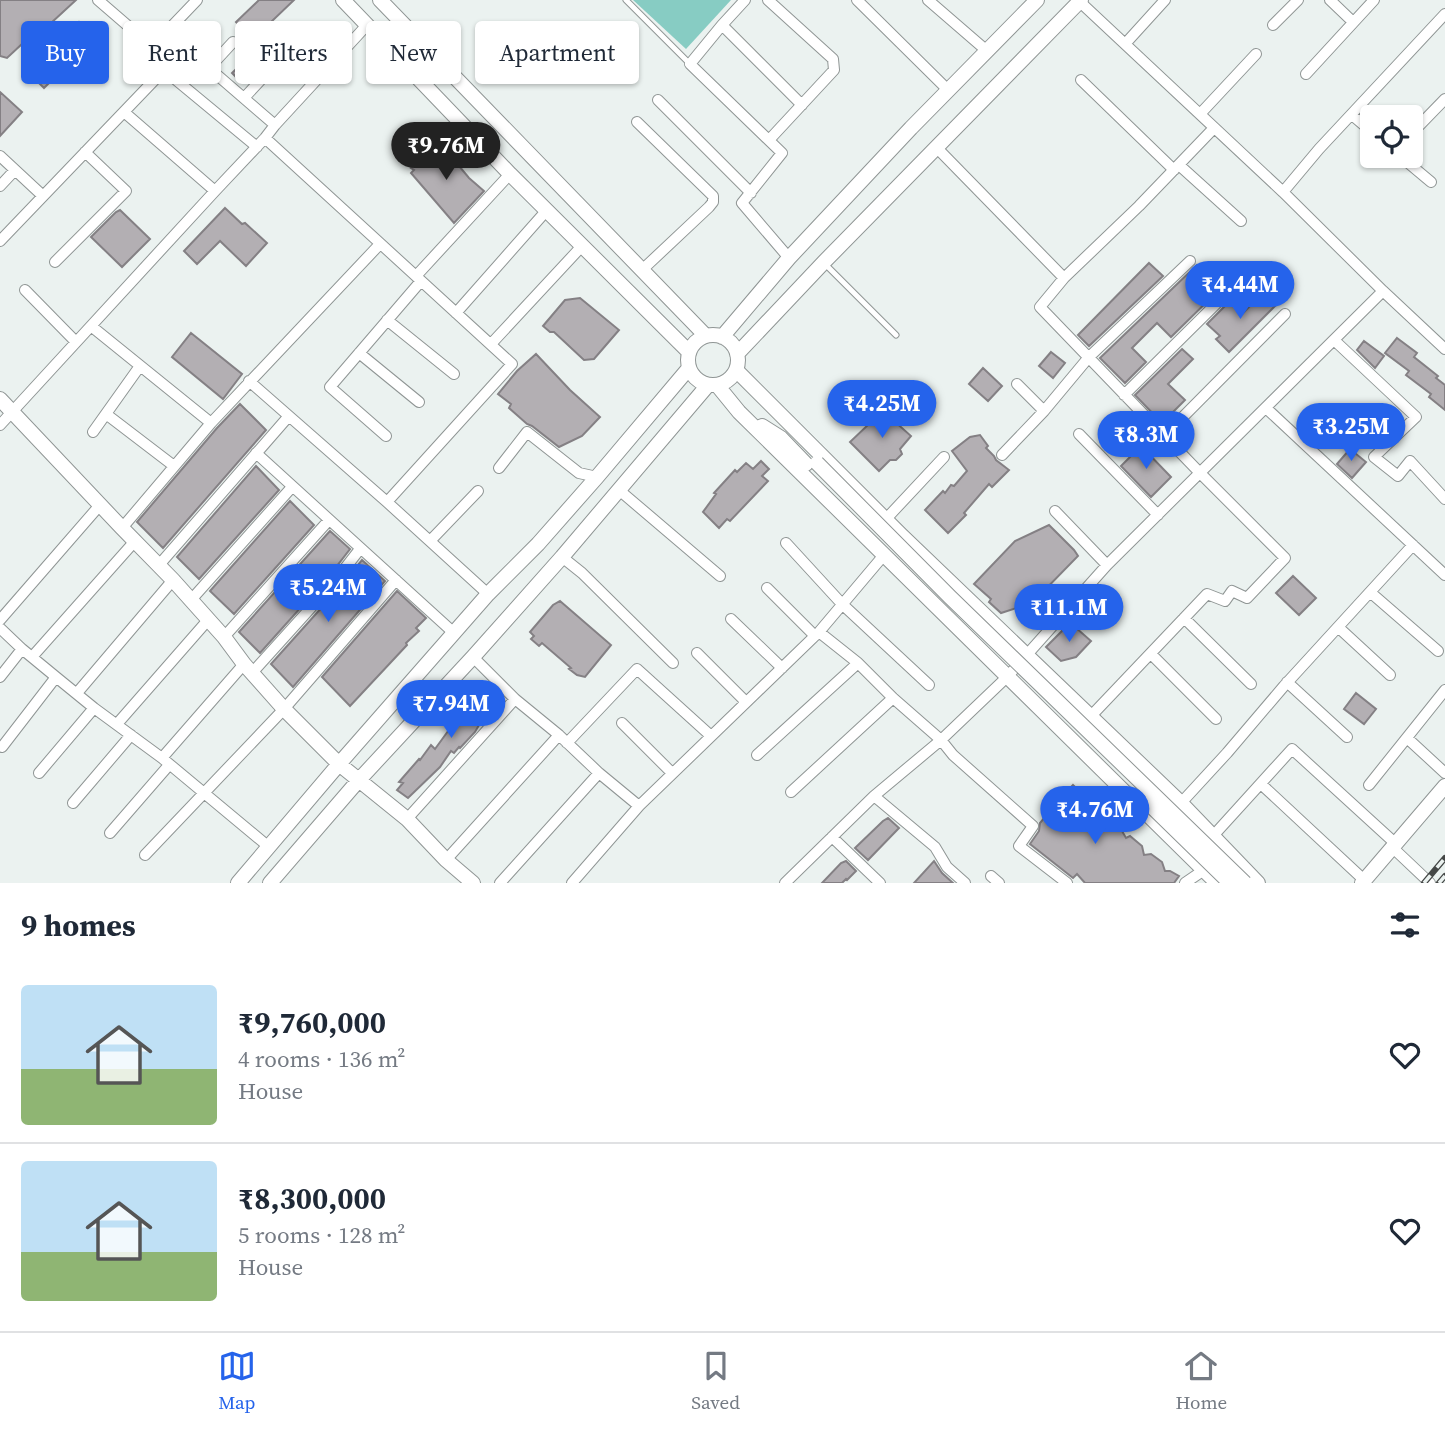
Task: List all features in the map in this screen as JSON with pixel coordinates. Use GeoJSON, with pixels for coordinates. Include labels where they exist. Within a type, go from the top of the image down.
{"type":"FeatureCollection","features":[{"type":"Feature","properties":{"kind":"street"},"geometry":{"type":"LineString","coordinates":[[177,21],[197,0]]}},
{"type":"Feature","properties":{"kind":"street"},"geometry":{"type":"LineString","coordinates":[[343,0],[366,24]]}},
{"type":"Feature","properties":{"kind":"street"},"geometry":{"type":"LineString","coordinates":[[380,0],[706,336]]}},
{"type":"Feature","properties":{"kind":"street"},"geometry":{"type":"LineString","coordinates":[[745,0],[690,64],[782,153],[742,203],[789,258]]}},
{"type":"Feature","properties":{"kind":"street"},"geometry":{"type":"LineString","coordinates":[[768,0],[833,59],[834,70],[769,140]]}},
{"type":"Feature","properties":{"kind":"street"},"geometry":{"type":"LineString","coordinates":[[857,0],[947,90]]}},
{"type":"Feature","properties":{"kind":"street"},"geometry":{"type":"LineString","coordinates":[[928,0],[986,51]]}},
{"type":"Feature","properties":{"kind":"street"},"geometry":{"type":"LineString","coordinates":[[722,337],[789,258],[947,90],[1037,0]]}},
{"type":"Feature","properties":{"kind":"street"},"geometry":{"type":"LineString","coordinates":[[737,354],[1079,0],[1445,349]]}},
{"type":"Feature","properties":{"kind":"street"},"geometry":{"type":"LineString","coordinates":[[1125,44],[1166,0]]}},
{"type":"Feature","properties":{"kind":"street"},"geometry":{"type":"LineString","coordinates":[[1273,25],[1297,0]]}},
{"type":"Feature","properties":{"kind":"street"},"geometry":{"type":"LineString","coordinates":[[1330,0],[1353,22]]}},
{"type":"Feature","properties":{"kind":"street"},"geometry":{"type":"LineString","coordinates":[[1306,74],[1374,0]]}},
{"type":"Feature","properties":{"kind":"street"},"geometry":{"type":"LineString","coordinates":[[103,1],[124,21]]}},
{"type":"Feature","properties":{"kind":"street"},"geometry":{"type":"LineString","coordinates":[[1283,192],[1319,149],[1445,14]]}},
{"type":"Feature","properties":{"kind":"street"},"geometry":{"type":"LineString","coordinates":[[722,25],[802,105]]}},
{"type":"Feature","properties":{"kind":"street"},"geometry":{"type":"LineString","coordinates":[[0,425],[366,26]]}},
{"type":"Feature","properties":{"kind":"street"},"geometry":{"type":"LineString","coordinates":[[233,42],[209,68],[275,125]]}},
{"type":"Feature","properties":{"kind":"street"},"geometry":{"type":"LineString","coordinates":[[1200,114],[1256,54]]}},
{"type":"Feature","properties":{"kind":"street"},"geometry":{"type":"LineString","coordinates":[[1081,80],[1241,221]]}},
{"type":"Feature","properties":{"kind":"street"},"geometry":{"type":"LineString","coordinates":[[0,241],[151,84]]}},
{"type":"Feature","properties":{"kind":"street"},"geometry":{"type":"LineString","coordinates":[[180,84],[257,147]]}},
{"type":"Feature","properties":{"kind":"street"},"geometry":{"type":"LineString","coordinates":[[244,98],[257,84]]}},
{"type":"Feature","properties":{"kind":"street"},"geometry":{"type":"LineString","coordinates":[[424,84],[689,352]]}},
{"type":"Feature","properties":{"kind":"street"},"geometry":{"type":"LineString","coordinates":[[1423,122],[1445,99]]}},
{"type":"Feature","properties":{"kind":"street"},"geometry":{"type":"LineString","coordinates":[[658,100],[751,193]]}},
{"type":"Feature","properties":{"kind":"street"},"geometry":{"type":"LineString","coordinates":[[124,112],[215,191]]}},
{"type":"Feature","properties":{"kind":"street"},"geometry":{"type":"LineString","coordinates":[[1352,115],[1360,122]]}},
{"type":"Feature","properties":{"kind":"street"},"geometry":{"type":"LineString","coordinates":[[638,122],[713,196],[709,207],[642,270]]}},
{"type":"Feature","properties":{"kind":"street"},"geometry":{"type":"LineString","coordinates":[[1091,716],[1207,594],[1225,601],[1232,591],[1247,597],[1285,558],[1200,474],[1040,307],[1064,278],[1139,206],[1214,128]]}},
{"type":"Feature","properties":{"kind":"street"},"geometry":{"type":"LineString","coordinates":[[265,138],[512,364],[387,502]]}},
{"type":"Feature","properties":{"kind":"street"},"geometry":{"type":"LineString","coordinates":[[936,147],[1064,278]]}},
{"type":"Feature","properties":{"kind":"street"},"geometry":{"type":"LineString","coordinates":[[55,262],[127,191],[85,152]]}},
{"type":"Feature","properties":{"kind":"street"},"geometry":{"type":"LineString","coordinates":[[0,156],[43,196]]}},
{"type":"Feature","properties":{"kind":"street"},"geometry":{"type":"LineString","coordinates":[[1414,168],[1431,182]]}},
{"type":"Feature","properties":{"kind":"street"},"geometry":{"type":"LineString","coordinates":[[0,186],[15,170]]}},
{"type":"Feature","properties":{"kind":"street"},"geometry":{"type":"LineString","coordinates":[[386,436],[330,387],[387,320],[418,278],[510,174]]}},
{"type":"Feature","properties":{"kind":"street"},"geometry":{"type":"LineString","coordinates":[[456,313],[547,210]]}},
{"type":"Feature","properties":{"kind":"street"},"geometry":{"type":"LineString","coordinates":[[122,528],[249,381],[380,244]]}},
{"type":"Feature","properties":{"kind":"street"},"geometry":{"type":"LineString","coordinates":[[491,344],[582,246]]}},
{"type":"Feature","properties":{"kind":"street"},"geometry":{"type":"LineString","coordinates":[[1002,455],[1089,358],[1190,261]]}},
{"type":"Feature","properties":{"kind":"street"},"geometry":{"type":"LineString","coordinates":[[24,290],[76,342]]}},
{"type":"Feature","properties":{"kind":"street"},"geometry":{"type":"LineString","coordinates":[[785,883],[874,796],[941,740],[1007,677],[1107,565],[1383,291]]}},
{"type":"Feature","properties":{"kind":"street"},"geometry":{"type":"LineString","coordinates":[[1124,395],[1225,295]]}},
{"type":"Feature","properties":{"kind":"street"},"geometry":{"type":"LineString","coordinates":[[1164,436],[1285,314]]}},
{"type":"Feature","properties":{"kind":"street"},"geometry":{"type":"LineString","coordinates":[[387,320],[454,374]]}},
{"type":"Feature","properties":{"kind":"street"},"geometry":{"type":"LineString","coordinates":[[90,326],[211,423]]}},
{"type":"Feature","properties":{"kind":"street"},"geometry":{"type":"LineString","coordinates":[[706,336],[722,337],[734,346],[738,362],[736,370],[725,383],[712,385],[700,382],[689,368],[689,352],[693,345],[706,336]]}},
{"type":"Feature","properties":{"kind":"street"},"geometry":{"type":"LineString","coordinates":[[1334,340],[1416,417],[1374,457],[1398,477],[1410,461],[1445,499]]}},
{"type":"Feature","properties":{"kind":"street"},"geometry":{"type":"LineString","coordinates":[[359,353],[419,402]]}},
{"type":"Feature","properties":{"kind":"street"},"geometry":{"type":"LineString","coordinates":[[93,432],[140,366]]}},
{"type":"Feature","properties":{"kind":"street"},"geometry":{"type":"LineString","coordinates":[[238,883],[488,594],[538,544],[597,477],[689,368]]}},
{"type":"Feature","properties":{"kind":"street"},"geometry":{"type":"LineString","coordinates":[[736,370],[886,519],[1181,803],[1258,883]]}},
{"type":"Feature","properties":{"kind":"street"},"geometry":{"type":"LineString","coordinates":[[249,381],[488,594]]}},
{"type":"Feature","properties":{"kind":"street"},"geometry":{"type":"LineString","coordinates":[[1017,384],[1044,411]]}},
{"type":"Feature","properties":{"kind":"street"},"geometry":{"type":"LineString","coordinates":[[712,385],[1217,883]]}},
{"type":"Feature","properties":{"kind":"street"},"geometry":{"type":"LineString","coordinates":[[270,883],[712,385]]}},
{"type":"Feature","properties":{"kind":"street"},"geometry":{"type":"LineString","coordinates":[[759,393],[811,463],[963,621],[1230,883]]}},
{"type":"Feature","properties":{"kind":"street"},"geometry":{"type":"LineString","coordinates":[[0,399],[173,580],[285,709],[339,764],[407,819],[446,860],[473,883]]}},
{"type":"Feature","properties":{"kind":"street"},"geometry":{"type":"LineString","coordinates":[[1266,408],[1445,575]]}},
{"type":"Feature","properties":{"kind":"street"},"geometry":{"type":"LineString","coordinates":[[739,412],[781,438],[811,463],[1245,883]]}},
{"type":"Feature","properties":{"kind":"street"},"geometry":{"type":"LineString","coordinates":[[106,414],[174,466]]}},
{"type":"Feature","properties":{"kind":"street"},"geometry":{"type":"LineString","coordinates":[[159,565],[288,417]]}},
{"type":"Feature","properties":{"kind":"street"},"geometry":{"type":"LineString","coordinates":[[499,468],[527,432],[579,472],[597,477]]}},
{"type":"Feature","properties":{"kind":"street"},"geometry":{"type":"LineString","coordinates":[[1079,434],[1158,515]]}},
{"type":"Feature","properties":{"kind":"street"},"geometry":{"type":"LineString","coordinates":[[256,453],[454,633]]}},
{"type":"Feature","properties":{"kind":"street"},"geometry":{"type":"LineString","coordinates":[[886,519],[944,457]]}},
{"type":"Feature","properties":{"kind":"street"},"geometry":{"type":"LineString","coordinates":[[191,600],[292,487]]}},
{"type":"Feature","properties":{"kind":"street"},"geometry":{"type":"LineString","coordinates":[[619,490],[720,576]]}},
{"type":"Feature","properties":{"kind":"street"},"geometry":{"type":"LineString","coordinates":[[430,541],[478,491]]}},
{"type":"Feature","properties":{"kind":"street"},"geometry":{"type":"LineString","coordinates":[[0,620],[100,505]]}},
{"type":"Feature","properties":{"kind":"street"},"geometry":{"type":"LineString","coordinates":[[1055,511],[1107,565]]}},
{"type":"Feature","properties":{"kind":"street"},"geometry":{"type":"LineString","coordinates":[[224,638],[329,520]]}},
{"type":"Feature","properties":{"kind":"street"},"geometry":{"type":"LineString","coordinates":[[0,677],[27,653],[135,541]]}},
{"type":"Feature","properties":{"kind":"street"},"geometry":{"type":"LineString","coordinates":[[786,543],[842,604],[929,685]]}},
{"type":"Feature","properties":{"kind":"street"},"geometry":{"type":"LineString","coordinates":[[1181,803],[1413,545]]}},
{"type":"Feature","properties":{"kind":"street"},"geometry":{"type":"LineString","coordinates":[[110,833],[165,761],[248,668],[335,581],[360,549]]}},
{"type":"Feature","properties":{"kind":"street"},"geometry":{"type":"LineString","coordinates":[[572,883],[639,806],[817,634],[884,555]]}},
{"type":"Feature","properties":{"kind":"street"},"geometry":{"type":"LineString","coordinates":[[562,557],[582,573],[673,663]]}},
{"type":"Feature","properties":{"kind":"street"},"geometry":{"type":"LineString","coordinates":[[78,693],[173,580]]}},
{"type":"Feature","properties":{"kind":"street"},"geometry":{"type":"LineString","coordinates":[[145,855],[285,709],[396,580]]}},
{"type":"Feature","properties":{"kind":"street"},"geometry":{"type":"LineString","coordinates":[[767,588],[817,634],[858,663],[941,740],[953,755],[1033,825],[1019,846],[1067,883]]}},
{"type":"Feature","properties":{"kind":"street"},"geometry":{"type":"LineString","coordinates":[[1370,592],[1438,651]]}},
{"type":"Feature","properties":{"kind":"street"},"geometry":{"type":"LineString","coordinates":[[1184,618],[1251,684]]}},
{"type":"Feature","properties":{"kind":"street"},"geometry":{"type":"LineString","coordinates":[[731,619],[782,668]]}},
{"type":"Feature","properties":{"kind":"street"},"geometry":{"type":"LineString","coordinates":[[117,724],[208,620]]}},
{"type":"Feature","properties":{"kind":"street"},"geometry":{"type":"LineString","coordinates":[[1338,627],[1390,676]]}},
{"type":"Feature","properties":{"kind":"street"},"geometry":{"type":"LineString","coordinates":[[0,628],[94,708],[165,761],[269,847]]}},
{"type":"Feature","properties":{"kind":"street"},"geometry":{"type":"LineString","coordinates":[[697,653],[746,702]]}},
{"type":"Feature","properties":{"kind":"street"},"geometry":{"type":"LineString","coordinates":[[1151,654],[1216,719]]}},
{"type":"Feature","properties":{"kind":"street"},"geometry":{"type":"LineString","coordinates":[[473,657],[514,699],[639,806]]}},
{"type":"Feature","properties":{"kind":"street"},"geometry":{"type":"LineString","coordinates":[[757,755],[858,663]]}},
{"type":"Feature","properties":{"kind":"street"},"geometry":{"type":"LineString","coordinates":[[446,860],[563,739],[637,668],[711,736]]}},
{"type":"Feature","properties":{"kind":"street"},"geometry":{"type":"LineString","coordinates":[[2,747],[56,677]]}},
{"type":"Feature","properties":{"kind":"street"},"geometry":{"type":"LineString","coordinates":[[1287,682],[1347,737]]}},
{"type":"Feature","properties":{"kind":"street"},"geometry":{"type":"LineString","coordinates":[[1369,785],[1445,690]]}},
{"type":"Feature","properties":{"kind":"street"},"geometry":{"type":"LineString","coordinates":[[791,792],[893,698]]}},
{"type":"Feature","properties":{"kind":"street"},"geometry":{"type":"LineString","coordinates":[[407,819],[514,699]]}},
{"type":"Feature","properties":{"kind":"street"},"geometry":{"type":"LineString","coordinates":[[39,773],[94,708]]}},
{"type":"Feature","properties":{"kind":"street"},"geometry":{"type":"LineString","coordinates":[[622,723],[672,773]]}},
{"type":"Feature","properties":{"kind":"street"},"geometry":{"type":"LineString","coordinates":[[73,803],[131,735]]}},
{"type":"Feature","properties":{"kind":"street"},"geometry":{"type":"LineString","coordinates":[[1407,738],[1445,773]]}},
{"type":"Feature","properties":{"kind":"street"},"geometry":{"type":"LineString","coordinates":[[1213,836],[1292,749],[1430,883]]}},
{"type":"Feature","properties":{"kind":"street"},"geometry":{"type":"LineString","coordinates":[[500,883],[599,773]]}},
{"type":"Feature","properties":{"kind":"street"},"geometry":{"type":"LineString","coordinates":[[1261,784],[1363,882],[1445,786]]}},
{"type":"Feature","properties":{"kind":"street"},"geometry":{"type":"LineString","coordinates":[[874,796],[934,847],[947,867],[965,883]]}},
{"type":"Feature","properties":{"kind":"street"},"geometry":{"type":"LineString","coordinates":[[832,837],[880,883]]}},
{"type":"Feature","properties":{"kind":"street"},"geometry":{"type":"LineString","coordinates":[[1185,883],[1203,870]]}},
{"type":"Feature","properties":{"kind":"street"},"geometry":{"type":"LineString","coordinates":[[794,874],[803,883]]}},
{"type":"Feature","properties":{"kind":"lane"},"geometry":{"type":"LineString","coordinates":[[626,0],[690,64]]}},
{"type":"Feature","properties":{"kind":"lane"},"geometry":{"type":"LineString","coordinates":[[824,262],[896,335]]}},
{"type":"Feature","properties":{"kind":"shaded area"},"geometry":{"type":"Polygon","coordinates":[[[633,0],[731,0],[686,49],[633,0]]]}},
{"type":"Feature","properties":{"kind":"building"},"geometry":{"type":"Polygon","coordinates":[[[0,0],[76,0],[53,21],[21,21],[21,45],[7,58],[0,56],[0,0]]]}},
{"type":"Feature","properties":{"kind":"building"},"geometry":{"type":"Polygon","coordinates":[[[259,0],[294,0],[272,21],[237,21],[259,0]]]}},
{"type":"Feature","properties":{"kind":"building"},"geometry":{"type":"Polygon","coordinates":[[[0,92],[22,112],[0,136],[0,92]]]}},
{"type":"Feature","properties":{"kind":"building"},"geometry":{"type":"Polygon","coordinates":[[[434,144],[438,148],[442,145],[469,178],[484,191],[454,223],[411,173],[414,170],[411,168],[434,144]]]}},
{"type":"Feature","properties":{"kind":"building"},"geometry":{"type":"Polygon","coordinates":[[[225,208],[267,243],[246,266],[220,241],[197,264],[184,251],[225,208]]]}},
{"type":"Feature","properties":{"kind":"building"},"geometry":{"type":"Polygon","coordinates":[[[120,210],[150,239],[122,267],[91,237],[120,210]]]}},
{"type":"Feature","properties":{"kind":"building"},"geometry":{"type":"Polygon","coordinates":[[[1149,263],[1163,276],[1089,346],[1078,335],[1149,263]]]}},
{"type":"Feature","properties":{"kind":"building"},"geometry":{"type":"Polygon","coordinates":[[[1197,265],[1220,289],[1171,337],[1157,323],[1132,348],[1146,362],[1125,383],[1100,358],[1197,265]]]}},
{"type":"Feature","properties":{"kind":"building"},"geometry":{"type":"Polygon","coordinates":[[[1264,292],[1277,304],[1229,352],[1216,339],[1220,336],[1207,324],[1230,301],[1243,313],[1264,292]]]}},
{"type":"Feature","properties":{"kind":"building"},"geometry":{"type":"Polygon","coordinates":[[[580,298],[619,330],[594,359],[584,360],[554,332],[543,326],[565,300],[580,298]]]}},
{"type":"Feature","properties":{"kind":"building"},"geometry":{"type":"Polygon","coordinates":[[[191,333],[242,374],[223,399],[172,357],[191,333]]]}},
{"type":"Feature","properties":{"kind":"building"},"geometry":{"type":"Polygon","coordinates":[[[1397,338],[1417,353],[1414,357],[1445,385],[1445,410],[1429,397],[1431,394],[1406,375],[1409,371],[1385,353],[1397,338]]]}},
{"type":"Feature","properties":{"kind":"building"},"geometry":{"type":"Polygon","coordinates":[[[1364,341],[1384,356],[1375,368],[1357,350],[1364,341]]]}},
{"type":"Feature","properties":{"kind":"building"},"geometry":{"type":"Polygon","coordinates":[[[1182,349],[1193,359],[1168,384],[1185,400],[1162,423],[1135,395],[1182,349]]]}},
{"type":"Feature","properties":{"kind":"building"},"geometry":{"type":"Polygon","coordinates":[[[1051,352],[1065,363],[1053,378],[1039,366],[1051,352]]]}},
{"type":"Feature","properties":{"kind":"building"},"geometry":{"type":"Polygon","coordinates":[[[536,354],[600,417],[582,436],[559,447],[527,424],[509,408],[511,404],[498,394],[536,354]]]}},
{"type":"Feature","properties":{"kind":"building"},"geometry":{"type":"Polygon","coordinates":[[[983,368],[1002,386],[988,401],[969,384],[983,368]]]}},
{"type":"Feature","properties":{"kind":"building"},"geometry":{"type":"Polygon","coordinates":[[[240,404],[266,430],[163,548],[137,522],[240,404]]]}},
{"type":"Feature","properties":{"kind":"building"},"geometry":{"type":"Polygon","coordinates":[[[891,407],[897,416],[893,420],[911,436],[900,449],[902,454],[896,460],[890,460],[879,471],[850,442],[891,407]]]}},
{"type":"Feature","properties":{"kind":"building"},"geometry":{"type":"Polygon","coordinates":[[[980,435],[988,446],[986,448],[1009,470],[992,487],[989,484],[964,513],[966,515],[948,533],[925,510],[943,491],[945,493],[951,485],[954,486],[967,471],[952,451],[970,437],[980,435]]]}},
{"type":"Feature","properties":{"kind":"building"},"geometry":{"type":"Polygon","coordinates":[[[1141,446],[1171,477],[1151,497],[1121,466],[1141,446]]]}},
{"type":"Feature","properties":{"kind":"building"},"geometry":{"type":"Polygon","coordinates":[[[1350,449],[1366,462],[1352,478],[1337,464],[1350,449]]]}},
{"type":"Feature","properties":{"kind":"building"},"geometry":{"type":"Polygon","coordinates":[[[761,461],[769,469],[762,476],[768,481],[730,521],[727,519],[719,528],[703,512],[716,494],[714,493],[735,470],[737,472],[746,463],[753,469],[761,461]]]}},
{"type":"Feature","properties":{"kind":"building"},"geometry":{"type":"Polygon","coordinates":[[[256,466],[279,490],[199,579],[177,557],[256,466]]]}},
{"type":"Feature","properties":{"kind":"building"},"geometry":{"type":"Polygon","coordinates":[[[290,501],[314,525],[234,614],[210,591],[290,501]]]}},
{"type":"Feature","properties":{"kind":"building"},"geometry":{"type":"Polygon","coordinates":[[[1049,525],[1078,556],[1032,603],[1001,613],[989,602],[991,599],[974,584],[1015,541],[1049,525]]]}},
{"type":"Feature","properties":{"kind":"building"},"geometry":{"type":"Polygon","coordinates":[[[330,531],[350,549],[260,653],[239,632],[330,531]]]}},
{"type":"Feature","properties":{"kind":"building"},"geometry":{"type":"Polygon","coordinates":[[[362,560],[385,581],[293,687],[271,664],[362,560]]]}},
{"type":"Feature","properties":{"kind":"building"},"geometry":{"type":"Polygon","coordinates":[[[1293,576],[1316,598],[1299,615],[1276,593],[1293,576]]]}},
{"type":"Feature","properties":{"kind":"building"},"geometry":{"type":"Polygon","coordinates":[[[397,591],[426,618],[416,628],[419,631],[407,645],[350,706],[322,677],[397,591]]]}},
{"type":"Feature","properties":{"kind":"building"},"geometry":{"type":"Polygon","coordinates":[[[560,601],[611,645],[585,677],[569,669],[571,668],[542,643],[539,646],[531,639],[534,636],[530,632],[553,605],[560,601]]]}},
{"type":"Feature","properties":{"kind":"building"},"geometry":{"type":"Polygon","coordinates":[[[1075,627],[1091,641],[1076,657],[1061,661],[1046,647],[1062,631],[1075,627]]]}},
{"type":"Feature","properties":{"kind":"building"},"geometry":{"type":"Polygon","coordinates":[[[489,686],[503,698],[496,705],[497,708],[482,720],[460,748],[454,753],[451,751],[440,767],[408,798],[397,790],[403,783],[399,782],[431,745],[435,749],[475,694],[478,696],[489,686]]]}},
{"type":"Feature","properties":{"kind":"building"},"geometry":{"type":"Polygon","coordinates":[[[1356,693],[1376,709],[1364,724],[1344,709],[1356,693]]]}},
{"type":"Feature","properties":{"kind":"building"},"geometry":{"type":"Polygon","coordinates":[[[1073,785],[1087,799],[1091,798],[1100,805],[1100,823],[1114,817],[1126,838],[1130,836],[1142,846],[1144,855],[1151,854],[1162,862],[1165,871],[1179,876],[1174,883],[1085,883],[1077,874],[1073,878],[1030,844],[1039,831],[1040,823],[1073,785]]]}},
{"type":"Feature","properties":{"kind":"building"},"geometry":{"type":"Polygon","coordinates":[[[888,818],[899,828],[868,860],[855,848],[888,818]]]}},
{"type":"Feature","properties":{"kind":"building"},"geometry":{"type":"Polygon","coordinates":[[[846,861],[856,871],[847,880],[842,883],[822,883],[841,863],[846,861]]]}},
{"type":"Feature","properties":{"kind":"building"},"geometry":{"type":"Polygon","coordinates":[[[934,861],[953,883],[914,883],[934,861]]]}},
{"type":"Feature","properties":{"kind":"railway"},"geometry":{"type":"LineString","coordinates":[[1424,883],[1445,858]]}},
{"type":"Feature","properties":{"kind":"railway"},"geometry":{"type":"LineString","coordinates":[[1439,883],[1445,876]]}}]}
